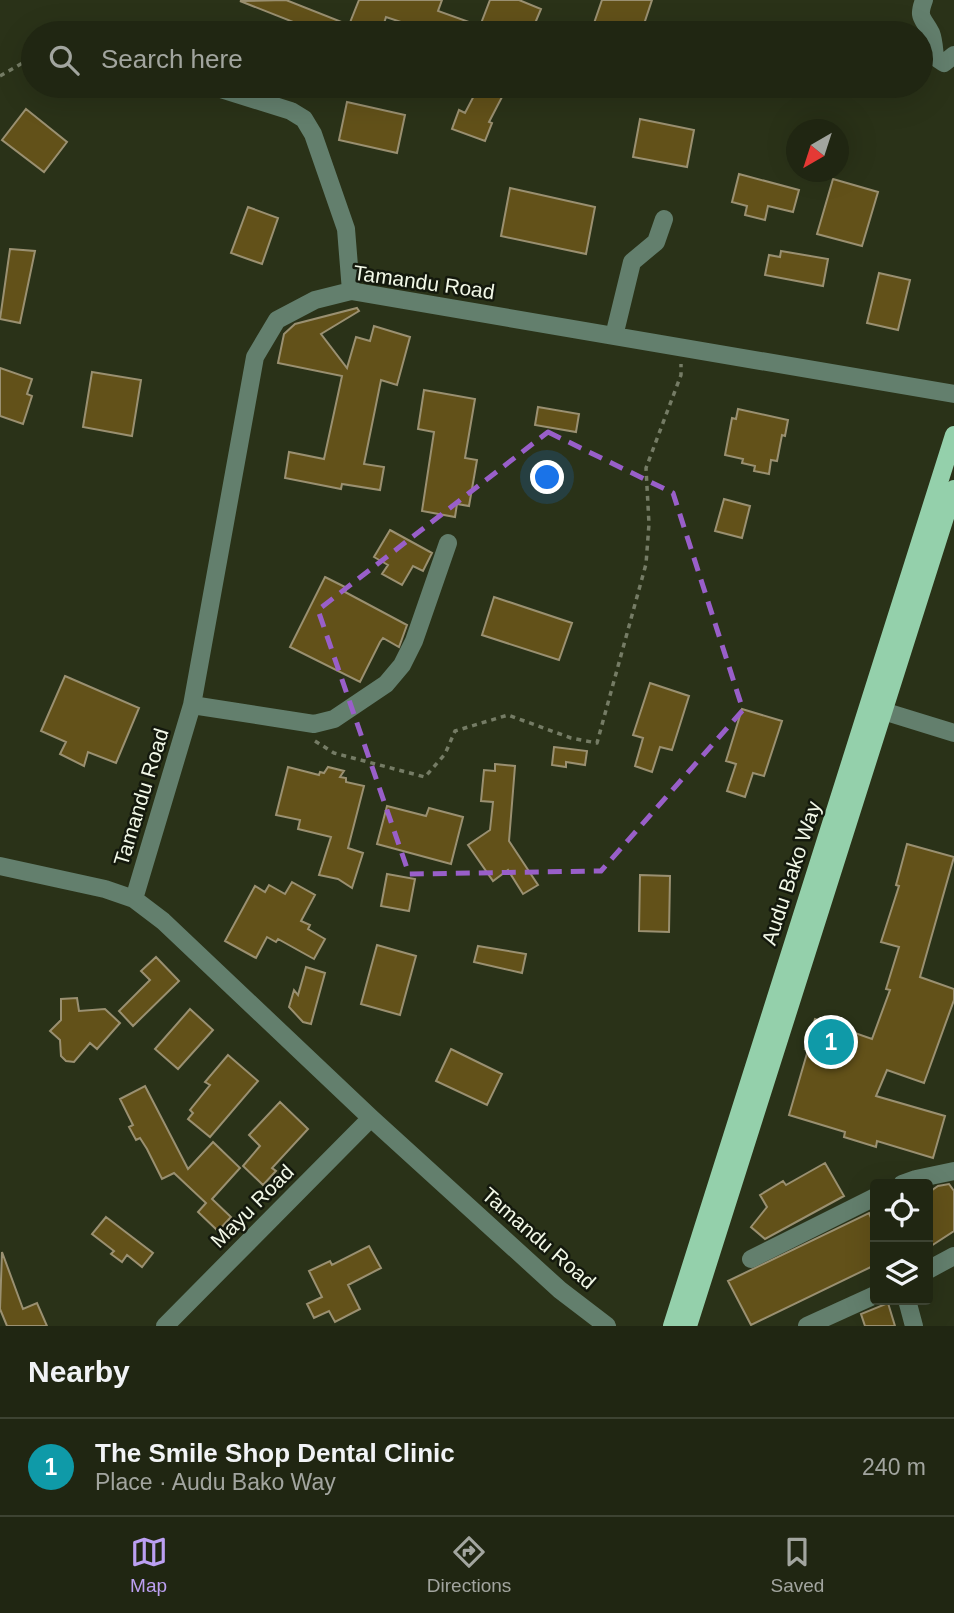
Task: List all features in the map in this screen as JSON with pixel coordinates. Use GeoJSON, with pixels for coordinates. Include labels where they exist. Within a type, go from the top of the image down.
{"type":"FeatureCollection","features":[{"type":"Feature","properties":{"kind":"main road","name":"Audu Bako Way"},"geometry":{"type":"LineString","coordinates":[[672,1326],[954,435]]}},
{"type":"Feature","properties":{"kind":"main road","name":"Audu Bako Way"},"geometry":{"type":"LineString","coordinates":[[688,1326],[954,489]]}},
{"type":"Feature","properties":{"kind":"street"},"geometry":{"type":"LineString","coordinates":[[923,21],[920,11],[924,0]]}},
{"type":"Feature","properties":{"kind":"street"},"geometry":{"type":"LineString","coordinates":[[933,39],[935,57],[944,63],[954,55]]}},
{"type":"Feature","properties":{"kind":"street"},"geometry":{"type":"LineString","coordinates":[[249,98],[291,111],[304,119],[313,134],[346,229],[351,291]]}},
{"type":"Feature","properties":{"kind":"street"},"geometry":{"type":"LineString","coordinates":[[614,336],[632,262],[645,254],[656,242],[664,219]]}},
{"type":"Feature","properties":{"kind":"street","name":"Tamandu Road"},"geometry":{"type":"LineString","coordinates":[[134,899],[192,705],[255,358],[276,320],[315,300],[351,291],[954,394]]}},
{"type":"Feature","properties":{"kind":"street"},"geometry":{"type":"LineString","coordinates":[[192,705],[314,724],[334,719],[386,684],[402,665],[414,641],[448,543]]}},
{"type":"Feature","properties":{"kind":"street"},"geometry":{"type":"LineString","coordinates":[[883,711],[954,733]]}},
{"type":"Feature","properties":{"kind":"street","name":"Tamandu Road"},"geometry":{"type":"LineString","coordinates":[[0,866],[105,889],[134,899],[163,921],[371,1118],[561,1290],[607,1326]]}},
{"type":"Feature","properties":{"kind":"street","name":"Mayu Road"},"geometry":{"type":"LineString","coordinates":[[165,1326],[371,1118]]}},
{"type":"Feature","properties":{"kind":"street"},"geometry":{"type":"LineString","coordinates":[[916,1179],[954,1171]]}},
{"type":"Feature","properties":{"kind":"street"},"geometry":{"type":"LineString","coordinates":[[751,1259],[870,1200]]}},
{"type":"Feature","properties":{"kind":"street"},"geometry":{"type":"LineString","coordinates":[[933,1267],[954,1256]]}},
{"type":"Feature","properties":{"kind":"street"},"geometry":{"type":"LineString","coordinates":[[807,1326],[870,1297]]}},
{"type":"Feature","properties":{"kind":"street"},"geometry":{"type":"LineString","coordinates":[[908,1305],[914,1326]]}},
{"type":"Feature","properties":{"kind":"path"},"geometry":{"type":"LineString","coordinates":[[0,76],[21,64]]}},
{"type":"Feature","properties":{"kind":"path"},"geometry":{"type":"LineString","coordinates":[[313,740],[334,753],[425,777],[444,754],[455,731],[508,715],[571,738],[597,743],[646,564],[649,524],[646,468],[681,375],[680,347]]}},
{"type":"Feature","properties":{"kind":"highlighted area"},"geometry":{"type":"Polygon","coordinates":[[[548,432],[673,493],[743,710],[601,871],[409,874],[318,610],[548,432]]]}},
{"type":"Feature","properties":{"kind":"building"},"geometry":{"type":"Polygon","coordinates":[[[286,0],[339,21],[291,21],[240,1],[286,0]]]}},
{"type":"Feature","properties":{"kind":"building"},"geometry":{"type":"Polygon","coordinates":[[[359,0],[442,0],[438,11],[466,21],[398,21],[386,17],[385,21],[351,21],[359,0]]]}},
{"type":"Feature","properties":{"kind":"building"},"geometry":{"type":"Polygon","coordinates":[[[490,0],[519,0],[541,9],[536,21],[482,21],[490,0]]]}},
{"type":"Feature","properties":{"kind":"building"},"geometry":{"type":"Polygon","coordinates":[[[602,0],[652,0],[645,21],[595,21],[602,0]]]}},
{"type":"Feature","properties":{"kind":"building"},"geometry":{"type":"Polygon","coordinates":[[[473,98],[501,98],[489,122],[492,123],[485,141],[452,129],[459,110],[465,113],[473,98]]]}},
{"type":"Feature","properties":{"kind":"building"},"geometry":{"type":"Polygon","coordinates":[[[347,102],[405,115],[397,153],[339,140],[347,102]]]}},
{"type":"Feature","properties":{"kind":"building"},"geometry":{"type":"Polygon","coordinates":[[[26,109],[67,142],[44,172],[2,140],[26,109]]]}},
{"type":"Feature","properties":{"kind":"building"},"geometry":{"type":"Polygon","coordinates":[[[640,119],[694,130],[687,167],[633,157],[640,119]]]}},
{"type":"Feature","properties":{"kind":"building"},"geometry":{"type":"Polygon","coordinates":[[[739,174],[799,190],[793,212],[768,206],[765,220],[745,215],[747,206],[732,202],[739,174]]]}},
{"type":"Feature","properties":{"kind":"building"},"geometry":{"type":"Polygon","coordinates":[[[832,182],[843,182],[878,192],[862,246],[817,234],[832,182]]]}},
{"type":"Feature","properties":{"kind":"building"},"geometry":{"type":"Polygon","coordinates":[[[510,188],[595,207],[586,254],[501,236],[510,188]]]}},
{"type":"Feature","properties":{"kind":"building"},"geometry":{"type":"Polygon","coordinates":[[[248,207],[278,218],[262,264],[231,253],[248,207]]]}},
{"type":"Feature","properties":{"kind":"building"},"geometry":{"type":"Polygon","coordinates":[[[10,249],[35,251],[20,323],[0,319],[10,249]]]}},
{"type":"Feature","properties":{"kind":"building"},"geometry":{"type":"Polygon","coordinates":[[[781,251],[828,259],[823,286],[765,275],[769,255],[780,257],[781,251]]]}},
{"type":"Feature","properties":{"kind":"building"},"geometry":{"type":"Polygon","coordinates":[[[879,273],[910,280],[898,330],[867,323],[879,273]]]}},
{"type":"Feature","properties":{"kind":"building"},"geometry":{"type":"Polygon","coordinates":[[[357,308],[359,311],[321,334],[347,368],[356,337],[370,341],[374,326],[410,337],[397,385],[381,380],[364,464],[384,467],[380,490],[342,484],[341,489],[285,478],[289,452],[324,459],[342,376],[278,363],[284,334],[295,324],[357,308]]]}},
{"type":"Feature","properties":{"kind":"building"},"geometry":{"type":"Polygon","coordinates":[[[0,368],[32,379],[27,394],[32,396],[23,424],[0,416],[0,368]]]}},
{"type":"Feature","properties":{"kind":"building"},"geometry":{"type":"Polygon","coordinates":[[[92,372],[141,380],[132,436],[83,427],[92,372]]]}},
{"type":"Feature","properties":{"kind":"building"},"geometry":{"type":"Polygon","coordinates":[[[424,390],[475,399],[465,458],[477,460],[469,506],[457,504],[455,517],[422,511],[434,432],[418,429],[424,390]]]}},
{"type":"Feature","properties":{"kind":"building"},"geometry":{"type":"Polygon","coordinates":[[[538,407],[579,414],[576,432],[535,425],[538,407]]]}},
{"type":"Feature","properties":{"kind":"building"},"geometry":{"type":"Polygon","coordinates":[[[738,409],[788,420],[777,461],[771,460],[769,474],[754,471],[755,466],[742,463],[743,459],[725,455],[732,418],[736,419],[738,409]]]}},
{"type":"Feature","properties":{"kind":"building"},"geometry":{"type":"Polygon","coordinates":[[[724,499],[750,506],[742,538],[715,531],[724,499]]]}},
{"type":"Feature","properties":{"kind":"building"},"geometry":{"type":"Polygon","coordinates":[[[390,530],[432,553],[423,571],[413,566],[402,585],[382,574],[388,565],[374,557],[390,530]]]}},
{"type":"Feature","properties":{"kind":"building"},"geometry":{"type":"Polygon","coordinates":[[[325,577],[347,588],[345,592],[407,625],[399,647],[383,638],[360,682],[290,647],[325,577]]]}},
{"type":"Feature","properties":{"kind":"building"},"geometry":{"type":"Polygon","coordinates":[[[494,597],[572,623],[559,660],[482,635],[494,597]]]}},
{"type":"Feature","properties":{"kind":"building"},"geometry":{"type":"Polygon","coordinates":[[[65,676],[139,708],[116,763],[88,752],[84,766],[60,754],[66,742],[41,731],[65,676]]]}},
{"type":"Feature","properties":{"kind":"building"},"geometry":{"type":"Polygon","coordinates":[[[650,683],[689,696],[672,750],[660,747],[652,772],[635,766],[643,738],[633,735],[650,683]]]}},
{"type":"Feature","properties":{"kind":"building"},"geometry":{"type":"Polygon","coordinates":[[[742,709],[782,721],[764,776],[753,773],[745,797],[727,791],[736,764],[726,761],[742,709]]]}},
{"type":"Feature","properties":{"kind":"building"},"geometry":{"type":"Polygon","coordinates":[[[554,747],[587,751],[585,765],[566,762],[566,767],[552,765],[554,747]]]}},
{"type":"Feature","properties":{"kind":"building"},"geometry":{"type":"Polygon","coordinates":[[[495,764],[515,766],[509,841],[538,885],[523,894],[508,870],[493,881],[468,845],[490,830],[493,802],[481,801],[484,770],[495,771],[495,764]]]}},
{"type":"Feature","properties":{"kind":"building"},"geometry":{"type":"Polygon","coordinates":[[[288,767],[319,775],[328,767],[344,771],[340,777],[346,778],[346,782],[364,786],[348,848],[363,853],[352,888],[338,879],[319,875],[331,837],[298,829],[300,820],[276,815],[288,767]]]}},
{"type":"Feature","properties":{"kind":"building"},"geometry":{"type":"Polygon","coordinates":[[[387,806],[426,816],[429,808],[463,817],[451,864],[377,844],[387,806]]]}},
{"type":"Feature","properties":{"kind":"building"},"geometry":{"type":"Polygon","coordinates":[[[907,844],[954,857],[920,977],[954,989],[954,1000],[924,1083],[887,1070],[876,1096],[945,1116],[933,1158],[877,1141],[876,1147],[844,1137],[845,1132],[789,1115],[815,1019],[872,1039],[890,990],[886,989],[899,947],[881,942],[899,886],[896,885],[907,844]]]}},
{"type":"Feature","properties":{"kind":"building"},"geometry":{"type":"Polygon","coordinates":[[[387,874],[415,879],[409,911],[381,906],[387,874]]]}},
{"type":"Feature","properties":{"kind":"building"},"geometry":{"type":"Polygon","coordinates":[[[640,875],[670,876],[669,932],[639,931],[640,875]]]}},
{"type":"Feature","properties":{"kind":"building"},"geometry":{"type":"Polygon","coordinates":[[[292,882],[315,895],[301,921],[310,925],[308,929],[325,939],[314,959],[278,939],[276,942],[267,937],[256,958],[225,941],[255,886],[265,892],[269,885],[285,894],[292,882]]]}},
{"type":"Feature","properties":{"kind":"building"},"geometry":{"type":"Polygon","coordinates":[[[377,945],[416,956],[400,1015],[361,1004],[377,945]]]}},
{"type":"Feature","properties":{"kind":"building"},"geometry":{"type":"Polygon","coordinates":[[[478,946],[526,954],[522,973],[474,962],[478,946]]]}},
{"type":"Feature","properties":{"kind":"building"},"geometry":{"type":"Polygon","coordinates":[[[156,957],[179,981],[133,1026],[119,1011],[150,980],[141,971],[156,957]]]}},
{"type":"Feature","properties":{"kind":"building"},"geometry":{"type":"Polygon","coordinates":[[[306,967],[325,973],[311,1024],[303,1022],[289,1007],[294,990],[298,995],[306,967]]]}},
{"type":"Feature","properties":{"kind":"building"},"geometry":{"type":"Polygon","coordinates":[[[77,998],[79,1011],[105,1009],[120,1023],[97,1049],[90,1043],[74,1062],[66,1061],[61,1056],[60,1040],[50,1031],[61,1020],[61,999],[77,998]]]}},
{"type":"Feature","properties":{"kind":"building"},"geometry":{"type":"Polygon","coordinates":[[[190,1009],[213,1030],[178,1069],[155,1049],[190,1009]]]}},
{"type":"Feature","properties":{"kind":"building"},"geometry":{"type":"Polygon","coordinates":[[[451,1049],[502,1074],[487,1105],[436,1081],[451,1049]]]}},
{"type":"Feature","properties":{"kind":"building"},"geometry":{"type":"Polygon","coordinates":[[[228,1055],[258,1081],[210,1137],[188,1119],[193,1113],[190,1110],[210,1085],[205,1082],[228,1055]]]}},
{"type":"Feature","properties":{"kind":"building"},"geometry":{"type":"Polygon","coordinates":[[[145,1086],[188,1169],[213,1142],[240,1168],[212,1199],[231,1217],[218,1231],[198,1212],[206,1203],[174,1173],[162,1179],[147,1149],[140,1138],[136,1140],[129,1127],[133,1125],[120,1099],[145,1086]]]}},
{"type":"Feature","properties":{"kind":"building"},"geometry":{"type":"Polygon","coordinates":[[[280,1102],[308,1129],[272,1168],[276,1171],[263,1185],[243,1166],[260,1146],[249,1135],[280,1102]]]}},
{"type":"Feature","properties":{"kind":"building"},"geometry":{"type":"Polygon","coordinates":[[[825,1163],[844,1196],[765,1239],[751,1227],[767,1207],[760,1195],[783,1181],[786,1185],[825,1163]]]}},
{"type":"Feature","properties":{"kind":"building"},"geometry":{"type":"Polygon","coordinates":[[[949,1184],[954,1191],[954,1231],[933,1245],[933,1190],[949,1184]]]}},
{"type":"Feature","properties":{"kind":"building"},"geometry":{"type":"Polygon","coordinates":[[[869,1213],[870,1267],[751,1325],[728,1281],[869,1213]]]}},
{"type":"Feature","properties":{"kind":"building"},"geometry":{"type":"Polygon","coordinates":[[[106,1217],[153,1253],[142,1267],[127,1255],[122,1262],[111,1254],[114,1251],[92,1234],[106,1217]]]}},
{"type":"Feature","properties":{"kind":"building"},"geometry":{"type":"Polygon","coordinates":[[[369,1246],[381,1268],[348,1285],[360,1309],[335,1322],[329,1311],[314,1318],[307,1304],[322,1297],[309,1271],[330,1261],[332,1265],[369,1246]]]}},
{"type":"Feature","properties":{"kind":"building"},"geometry":{"type":"Polygon","coordinates":[[[2,1252],[23,1309],[37,1303],[47,1326],[7,1326],[0,1309],[2,1252]]]}},
{"type":"Feature","properties":{"kind":"building"},"geometry":{"type":"Polygon","coordinates":[[[889,1305],[895,1326],[865,1326],[861,1314],[889,1305]]]}},
{"type":"Feature","properties":{"kind":"place","name":"The Smile Shop Dental Clinic"},"geometry":{"type":"Point","coordinates":[831,1042]}}]}
